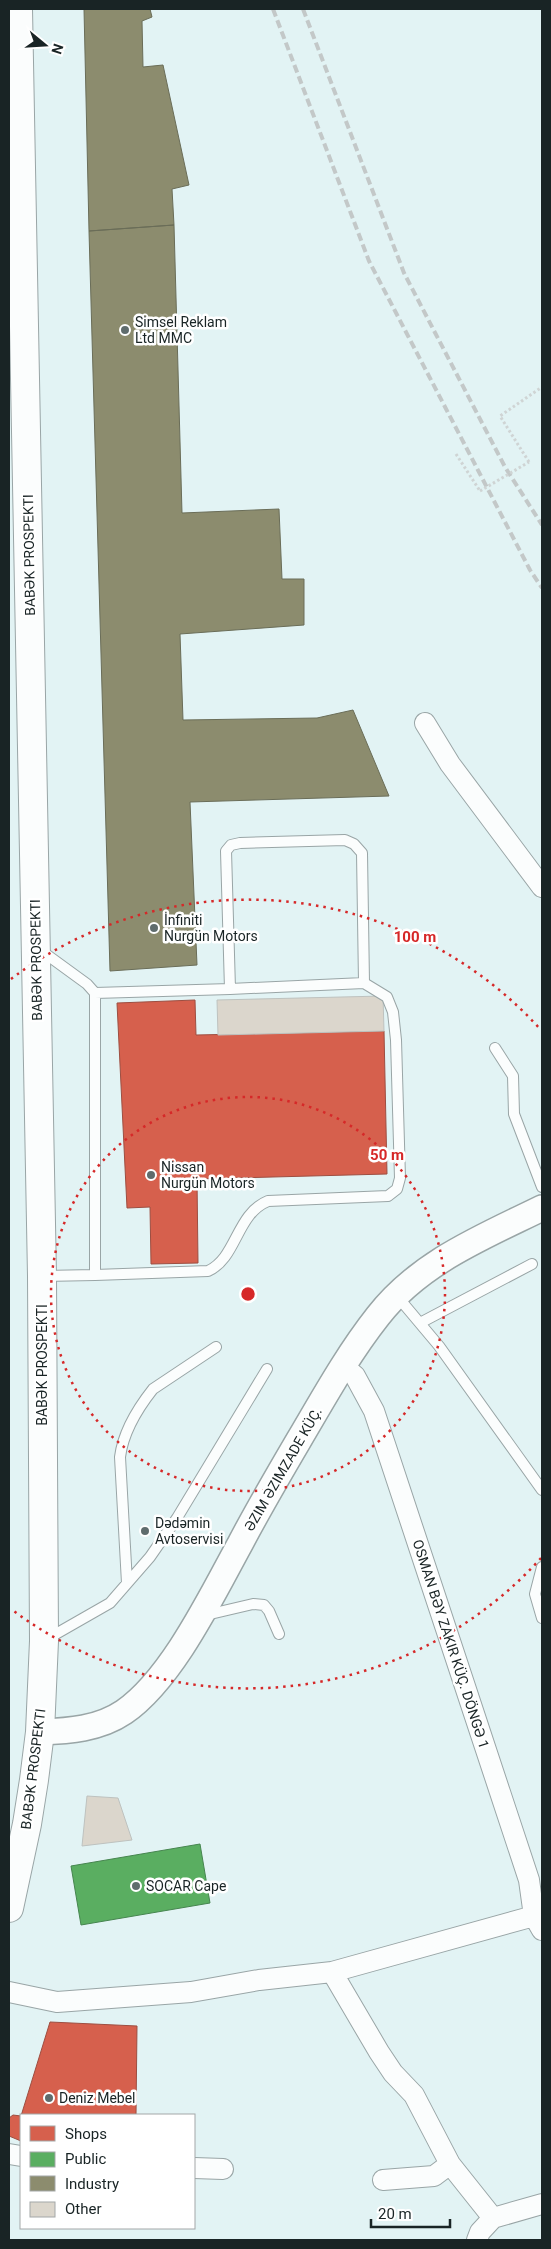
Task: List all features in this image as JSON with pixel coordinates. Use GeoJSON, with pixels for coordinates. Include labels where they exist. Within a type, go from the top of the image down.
{"type":"FeatureCollection","features":[{"type":"Feature","properties":{"kind":"main road","name":"BABƏK PROSPEKTI"},"geometry":{"type":"LineString","coordinates":[[9,1908],[27,1824],[40,1732],[44,1641],[42,1276],[18,9]]}},
{"type":"Feature","properties":{"kind":"main road"},"geometry":{"type":"LineString","coordinates":[[9,311],[12,504],[32,694]]}},
{"type":"Feature","properties":{"kind":"street"},"geometry":{"type":"LineString","coordinates":[[425,723],[450,764],[542,886]]}},
{"type":"Feature","properties":{"kind":"street","name":"ƏZIM ƏZIMZADE KÜÇ."},"geometry":{"type":"LineString","coordinates":[[40,1732],[69,1731],[103,1724],[124,1712],[149,1690],[181,1647],[200,1617],[259,1508],[343,1366],[378,1315],[396,1295],[422,1272],[450,1253],[542,1208]]}},
{"type":"Feature","properties":{"kind":"street","name":"OSMAN BƏY ZAKIR KÜÇ. DÖNGƏ 1"},"geometry":{"type":"LineString","coordinates":[[343,1366],[355,1376],[374,1411],[536,1879],[538,1923]]}},
{"type":"Feature","properties":{"kind":"street"},"geometry":{"type":"LineString","coordinates":[[9,1992],[57,2002],[191,1992],[260,1980],[332,1972],[538,1923]]}},
{"type":"Feature","properties":{"kind":"street"},"geometry":{"type":"LineString","coordinates":[[332,1972],[379,2052],[393,2073],[414,2095],[450,2164],[493,2218]]}},
{"type":"Feature","properties":{"kind":"street"},"geometry":{"type":"LineString","coordinates":[[383,2180],[434,2176],[450,2164]]}},
{"type":"Feature","properties":{"kind":"street"},"geometry":{"type":"LineString","coordinates":[[195,2168],[223,2169]]}},
{"type":"Feature","properties":{"kind":"street"},"geometry":{"type":"LineString","coordinates":[[477,2240],[480,2232],[493,2218],[542,2204]]}},
{"type":"Feature","properties":{"kind":"lane"},"geometry":{"type":"LineString","coordinates":[[230,989],[226,852],[231,845],[240,843],[344,840],[354,844],[362,853],[364,983]]}},
{"type":"Feature","properties":{"kind":"lane"},"geometry":{"type":"LineString","coordinates":[[36,946],[87,984],[94,993],[96,1274]]}},
{"type":"Feature","properties":{"kind":"lane"},"geometry":{"type":"LineString","coordinates":[[42,1276],[208,1271],[220,1263],[250,1214],[258,1205],[268,1201],[388,1196],[397,1189],[400,1178],[396,1040],[393,1012],[387,997],[364,983],[94,993]]}},
{"type":"Feature","properties":{"kind":"lane"},"geometry":{"type":"LineString","coordinates":[[495,1048],[513,1076],[514,1114],[542,1186]]}},
{"type":"Feature","properties":{"kind":"lane"},"geometry":{"type":"LineString","coordinates":[[420,1324],[532,1264]]}},
{"type":"Feature","properties":{"kind":"lane"},"geometry":{"type":"LineString","coordinates":[[396,1295],[439,1346],[542,1490]]}},
{"type":"Feature","properties":{"kind":"lane"},"geometry":{"type":"LineString","coordinates":[[127,1583],[120,1457],[122,1446],[145,1399],[153,1389],[216,1346]]}},
{"type":"Feature","properties":{"kind":"lane"},"geometry":{"type":"LineString","coordinates":[[44,1641],[110,1603],[150,1557],[177,1518],[267,1369]]}},
{"type":"Feature","properties":{"kind":"lane"},"geometry":{"type":"LineString","coordinates":[[542,1566],[535,1594],[542,1618]]}},
{"type":"Feature","properties":{"kind":"lane"},"geometry":{"type":"LineString","coordinates":[[200,1617],[253,1604],[264,1605],[269,1611],[279,1634]]}},
{"type":"Feature","properties":{"kind":"path"},"geometry":{"type":"LineString","coordinates":[[456,454],[480,491],[529,462],[500,416],[542,387]]}},
{"type":"Feature","properties":{"kind":"building: Shops"},"geometry":{"type":"Polygon","coordinates":[[[195,1000],[196,1035],[384,1031],[387,1174],[197,1179],[198,1263],[151,1264],[150,1207],[127,1208],[117,1003],[195,1000]]]}},
{"type":"Feature","properties":{"kind":"building: Shops"},"geometry":{"type":"Polygon","coordinates":[[[50,2022],[137,2026],[136,2114],[21,2114],[50,2022]]]}},
{"type":"Feature","properties":{"kind":"building: Shops"},"geometry":{"type":"Polygon","coordinates":[[[13,2115],[20,2116],[20,2141],[9,2136],[9,2118],[13,2115]]]}},
{"type":"Feature","properties":{"kind":"building: Public"},"geometry":{"type":"Polygon","coordinates":[[[200,1844],[210,1903],[81,1925],[71,1866],[200,1844]]]}},
{"type":"Feature","properties":{"kind":"building: Industry"},"geometry":{"type":"Polygon","coordinates":[[[84,9],[150,9],[152,17],[142,21],[143,67],[163,65],[189,185],[172,189],[174,225],[89,231],[84,9]]]}},
{"type":"Feature","properties":{"kind":"building: Industry"},"geometry":{"type":"Polygon","coordinates":[[[174,225],[182,513],[279,509],[282,579],[304,579],[304,625],[180,634],[183,720],[317,718],[353,710],[389,796],[190,802],[197,965],[110,971],[89,231],[174,225]]]}},
{"type":"Feature","properties":{"kind":"building: Other"},"geometry":{"type":"Polygon","coordinates":[[[383,996],[384,1031],[218,1035],[217,1000],[383,996]]]}},
{"type":"Feature","properties":{"kind":"building: Other"},"geometry":{"type":"Polygon","coordinates":[[[87,1796],[118,1798],[132,1840],[82,1846],[87,1796]]]}},
{"type":"Feature","properties":{"kind":"railway"},"geometry":{"type":"LineString","coordinates":[[273,9],[369,261],[530,570],[542,588]]}},
{"type":"Feature","properties":{"kind":"railway"},"geometry":{"type":"LineString","coordinates":[[303,9],[404,273],[505,467],[542,525]]}},
{"type":"Feature","properties":{"kind":"place","name":"Simsel Reklam Ltd MMC"},"geometry":{"type":"Point","coordinates":[125,330]}},
{"type":"Feature","properties":{"kind":"place","name":"İnfiniti Nurgün Motors"},"geometry":{"type":"Point","coordinates":[154,928]}},
{"type":"Feature","properties":{"kind":"place","name":"Nissan Nurgün Motors"},"geometry":{"type":"Point","coordinates":[151,1175]}},
{"type":"Feature","properties":{"kind":"place","name":"Dədəmin Avtoservisi"},"geometry":{"type":"Point","coordinates":[145,1531]}},
{"type":"Feature","properties":{"kind":"place","name":"SOCAR Cape"},"geometry":{"type":"Point","coordinates":[136,1886]}},
{"type":"Feature","properties":{"kind":"place","name":"Deniz Mebel"},"geometry":{"type":"Point","coordinates":[49,2098]}}]}
